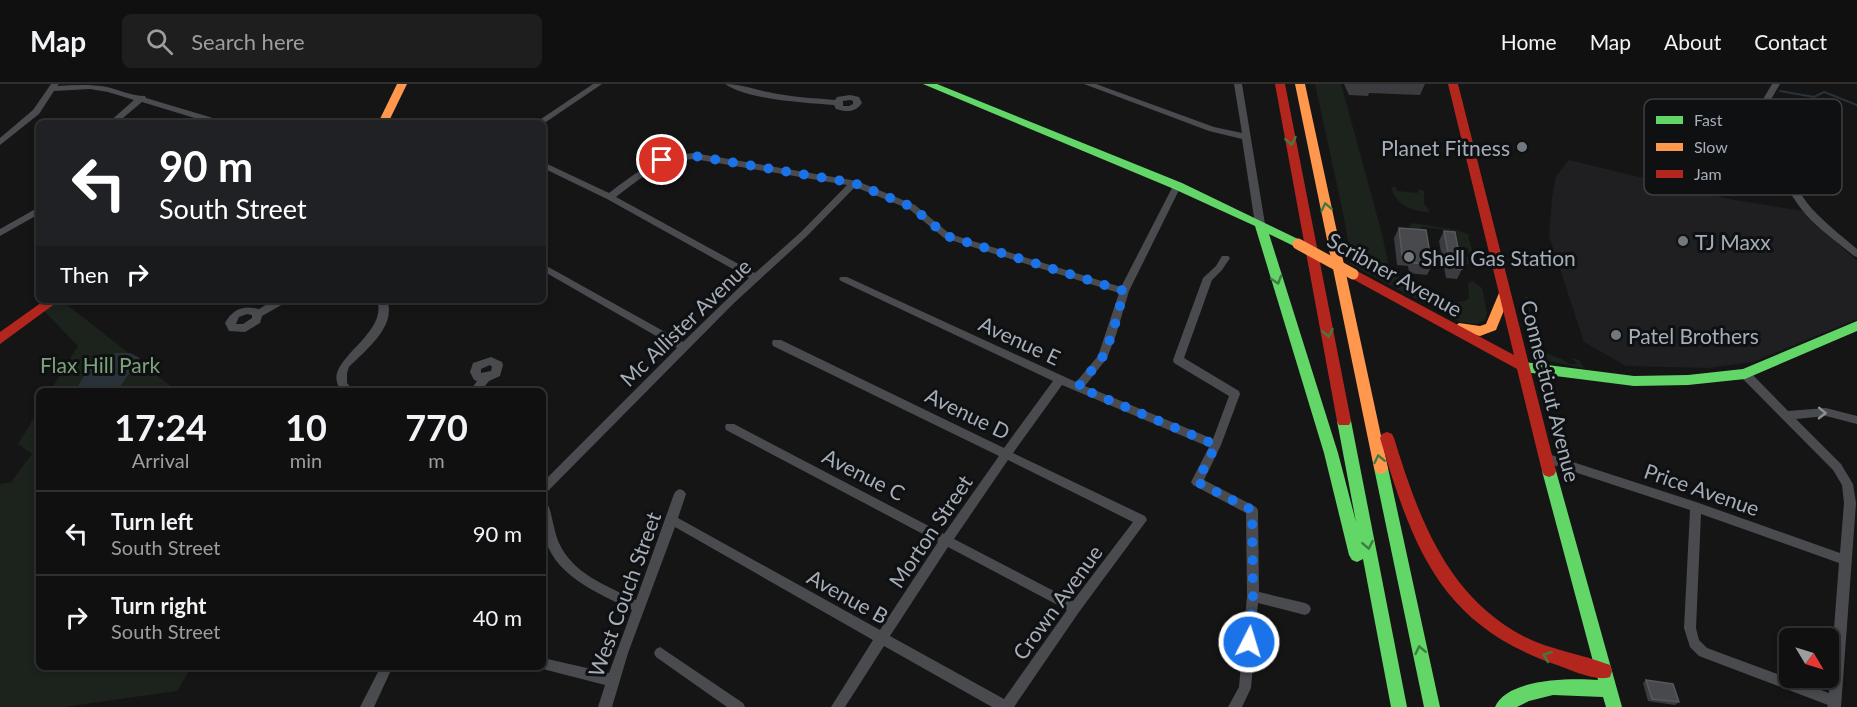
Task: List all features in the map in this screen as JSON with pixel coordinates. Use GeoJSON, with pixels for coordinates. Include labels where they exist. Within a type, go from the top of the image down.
{"type":"FeatureCollection","features":[{"type":"Feature","properties":{"kind":"main road"},"geometry":{"type":"LineString","coordinates":[[384,120],[402,84]]}},
{"type":"Feature","properties":{"kind":"main road","name":"Scribner Avenue"},"geometry":{"type":"LineString","coordinates":[[928,84],[1071,145],[1177,186],[1260,224],[1524,367],[1634,381],[1688,380],[1745,374],[1857,326]]}},
{"type":"Feature","properties":{"kind":"main road"},"geometry":{"type":"LineString","coordinates":[[1280,84],[1399,707]]}},
{"type":"Feature","properties":{"kind":"main road"},"geometry":{"type":"LineString","coordinates":[[1300,84],[1432,707]]}},
{"type":"Feature","properties":{"kind":"main road","name":"Connecticut Avenue"},"geometry":{"type":"LineString","coordinates":[[1453,84],[1545,458],[1614,707]]}},
{"type":"Feature","properties":{"kind":"main road"},"geometry":{"type":"LineString","coordinates":[[1260,224],[1331,453],[1394,707]]}},
{"type":"Feature","properties":{"kind":"main road"},"geometry":{"type":"LineString","coordinates":[[1445,326],[1477,331],[1491,327],[1505,293]]}},
{"type":"Feature","properties":{"kind":"main road"},"geometry":{"type":"LineString","coordinates":[[0,339],[50,303]]}},
{"type":"Feature","properties":{"kind":"main road"},"geometry":{"type":"LineString","coordinates":[[1348,310],[1404,498],[1451,589],[1481,620],[1516,642],[1564,663],[1604,671]]}},
{"type":"Feature","properties":{"kind":"main road"},"geometry":{"type":"LineString","coordinates":[[1503,707],[1510,700],[1538,689],[1565,686],[1608,689]]}},
{"type":"Feature","properties":{"kind":"street"},"geometry":{"type":"LineString","coordinates":[[544,120],[598,84]]}},
{"type":"Feature","properties":{"kind":"street"},"geometry":{"type":"LineString","coordinates":[[729,84],[782,97],[837,103]]}},
{"type":"Feature","properties":{"kind":"street"},"geometry":{"type":"LineString","coordinates":[[1088,84],[1212,129],[1246,137]]}},
{"type":"Feature","properties":{"kind":"street"},"geometry":{"type":"LineString","coordinates":[[1238,84],[1260,224]]}},
{"type":"Feature","properties":{"kind":"street"},"geometry":{"type":"LineString","coordinates":[[1767,99],[1776,84]]}},
{"type":"Feature","properties":{"kind":"street"},"geometry":{"type":"LineString","coordinates":[[0,142],[36,112],[53,87],[90,87],[142,98],[211,120]]}},
{"type":"Feature","properties":{"kind":"street"},"geometry":{"type":"LineString","coordinates":[[116,120],[142,98]]}},
{"type":"Feature","properties":{"kind":"street"},"geometry":{"type":"LineString","coordinates":[[610,197],[648,168],[662,160],[676,156],[694,156],[854,183],[912,207],[947,236],[1124,291]]}},
{"type":"Feature","properties":{"kind":"street"},"geometry":{"type":"LineString","coordinates":[[546,166],[610,197],[755,277]]}},
{"type":"Feature","properties":{"kind":"street","name":"Mc Allister Avenue"},"geometry":{"type":"LineString","coordinates":[[546,486],[684,346],[755,277],[804,234],[854,183]]}},
{"type":"Feature","properties":{"kind":"street"},"geometry":{"type":"LineString","coordinates":[[1078,387],[1102,358],[1112,335],[1124,291],[1177,186]]}},
{"type":"Feature","properties":{"kind":"street"},"geometry":{"type":"LineString","coordinates":[[1796,195],[1806,209],[1857,254]]}},
{"type":"Feature","properties":{"kind":"street"},"geometry":{"type":"LineString","coordinates":[[0,233],[36,212]]}},
{"type":"Feature","properties":{"kind":"street"},"geometry":{"type":"LineString","coordinates":[[1225,258],[1219,268],[1208,278],[1178,360],[1235,394],[1216,445],[1197,482],[1252,510],[1253,596],[1245,687],[1235,707]]}},
{"type":"Feature","properties":{"kind":"street"},"geometry":{"type":"LineString","coordinates":[[546,269],[684,346]]}},
{"type":"Feature","properties":{"kind":"street","name":"Avenue E"},"geometry":{"type":"LineString","coordinates":[[844,279],[1060,380],[1216,445]]}},
{"type":"Feature","properties":{"kind":"street"},"geometry":{"type":"LineString","coordinates":[[258,314],[277,303]]}},
{"type":"Feature","properties":{"kind":"street"},"geometry":{"type":"LineString","coordinates":[[346,388],[342,384],[345,365],[382,323],[384,303]]}},
{"type":"Feature","properties":{"kind":"street","name":"Avenue D"},"geometry":{"type":"LineString","coordinates":[[777,343],[1141,520]]}},
{"type":"Feature","properties":{"kind":"street"},"geometry":{"type":"LineString","coordinates":[[1696,507],[1690,628],[1694,642],[1702,652],[1834,704],[1850,503],[1847,484],[1829,459],[1745,374]]}},
{"type":"Feature","properties":{"kind":"street"},"geometry":{"type":"LineString","coordinates":[[477,388],[486,378]]}},
{"type":"Feature","properties":{"kind":"street","name":"Morton Street"},"geometry":{"type":"LineString","coordinates":[[838,707],[948,539],[1060,380]]}},
{"type":"Feature","properties":{"kind":"street"},"geometry":{"type":"LineString","coordinates":[[1786,415],[1826,412],[1857,420]]}},
{"type":"Feature","properties":{"kind":"street","name":"Avenue C"},"geometry":{"type":"LineString","coordinates":[[730,427],[948,539],[1075,608]]}},
{"type":"Feature","properties":{"kind":"street","name":"Price Avenue"},"geometry":{"type":"LineString","coordinates":[[1545,458],[1696,507],[1845,560]]}},
{"type":"Feature","properties":{"kind":"street","name":"West Couch Street"},"geometry":{"type":"LineString","coordinates":[[605,707],[637,607],[680,494]]}},
{"type":"Feature","properties":{"kind":"street"},"geometry":{"type":"LineString","coordinates":[[546,514],[552,542],[562,561],[583,579],[637,607]]}},
{"type":"Feature","properties":{"kind":"street","name":"Avenue B"},"geometry":{"type":"LineString","coordinates":[[672,520],[1005,707]]}},
{"type":"Feature","properties":{"kind":"street","name":"Crown Avenue"},"geometry":{"type":"LineString","coordinates":[[1005,707],[1141,520]]}},
{"type":"Feature","properties":{"kind":"street"},"geometry":{"type":"LineString","coordinates":[[1253,596],[1305,609]]}},
{"type":"Feature","properties":{"kind":"street"},"geometry":{"type":"LineString","coordinates":[[660,653],[738,707]]}},
{"type":"Feature","properties":{"kind":"street"},"geometry":{"type":"LineString","coordinates":[[546,665],[612,680]]}},
{"type":"Feature","properties":{"kind":"street"},"geometry":{"type":"LineString","coordinates":[[368,707],[385,670]]}},
{"type":"Feature","properties":{"kind":"shaded area"},"geometry":{"type":"Polygon","coordinates":[[[1569,160],[1644,178],[1644,195],[1713,195],[1803,211],[1857,261],[1857,319],[1753,362],[1708,368],[1626,366],[1584,342],[1549,236],[1556,176],[1569,160]]]}},
{"type":"Feature","properties":{"kind":"shaded area"},"geometry":{"type":"Polygon","coordinates":[[[116,353],[130,353],[140,358],[119,388],[77,388],[93,361],[116,353]]]}},
{"type":"Feature","properties":{"kind":"green space"},"geometry":{"type":"Polygon","coordinates":[[[1315,84],[1341,84],[1382,234],[1390,272],[1430,294],[1452,302],[1461,302],[1469,298],[1468,283],[1473,281],[1482,288],[1487,313],[1485,320],[1477,324],[1460,322],[1350,264],[1351,256],[1342,208],[1315,84]]]}},
{"type":"Feature","properties":{"kind":"green space"},"geometry":{"type":"Polygon","coordinates":[[[1391,187],[1396,187],[1397,191],[1418,193],[1418,189],[1424,191],[1424,203],[1430,212],[1417,211],[1401,203],[1396,199],[1391,187]]]}},
{"type":"Feature","properties":{"kind":"green space"},"geometry":{"type":"Polygon","coordinates":[[[1412,223],[1457,230],[1470,235],[1468,237],[1476,262],[1467,265],[1462,263],[1461,257],[1469,257],[1468,248],[1459,247],[1456,231],[1421,227],[1421,231],[1408,227],[1412,223]]]}},
{"type":"Feature","properties":{"kind":"green space"},"geometry":{"type":"Polygon","coordinates":[[[1525,296],[1528,298],[1532,324],[1525,296]]]}},
{"type":"Feature","properties":{"kind":"green space","name":"Flax Hill Park"},"geometry":{"type":"Polygon","coordinates":[[[55,303],[65,303],[173,388],[52,388],[78,346],[44,311],[55,303]]]}},
{"type":"Feature","properties":{"kind":"green space"},"geometry":{"type":"Polygon","coordinates":[[[1536,337],[1547,353],[1569,364],[1578,364],[1571,358],[1579,360],[1584,368],[1548,361],[1540,353],[1536,337]]]}},
{"type":"Feature","properties":{"kind":"green space","name":"Flax Hill Park"},"geometry":{"type":"Polygon","coordinates":[[[36,415],[36,670],[190,670],[177,691],[64,707],[0,707],[0,484],[11,482],[32,454],[18,444],[36,415]]]}},
{"type":"Feature","properties":{"kind":"building"},"geometry":{"type":"Polygon","coordinates":[[[1399,228],[1426,230],[1432,265],[1414,263],[1413,256],[1402,255],[1399,228]]]}},
{"type":"Feature","properties":{"kind":"building"},"geometry":{"type":"Polygon","coordinates":[[[1444,231],[1455,232],[1462,269],[1451,268],[1444,231]]]}},
{"type":"Feature","properties":{"kind":"building"},"geometry":{"type":"Polygon","coordinates":[[[1646,680],[1673,684],[1679,702],[1652,699],[1646,680]]]}},
{"type":"Feature","properties":{"kind":"waterway"},"geometry":{"type":"LineString","coordinates":[[1780,91],[1814,97],[1824,92],[1842,99]]}},
{"type":"Feature","properties":{"kind":"waterway"},"geometry":{"type":"LineString","coordinates":[[1842,99],[1857,105]]}},
{"type":"Feature","properties":{"kind":"traffic: fast"},"geometry":{"type":"LineString","coordinates":[[928,84],[1178,186],[1260,224]]}},
{"type":"Feature","properties":{"kind":"traffic: fast"},"geometry":{"type":"LineString","coordinates":[[1260,224],[1298,244]]}},
{"type":"Feature","properties":{"kind":"traffic: fast"},"geometry":{"type":"LineString","coordinates":[[1260,224],[1331,453],[1357,555]]}},
{"type":"Feature","properties":{"kind":"traffic: fast"},"geometry":{"type":"LineString","coordinates":[[1524,367],[1634,381],[1688,380],[1745,374],[1857,326]]}},
{"type":"Feature","properties":{"kind":"traffic: fast"},"geometry":{"type":"LineString","coordinates":[[1344,421],[1399,707]]}},
{"type":"Feature","properties":{"kind":"traffic: fast"},"geometry":{"type":"LineString","coordinates":[[1381,468],[1432,707]]}},
{"type":"Feature","properties":{"kind":"traffic: fast"},"geometry":{"type":"LineString","coordinates":[[1549,471],[1614,707]]}},
{"type":"Feature","properties":{"kind":"traffic: fast"},"geometry":{"type":"LineString","coordinates":[[1503,707],[1527,693],[1540,690],[1566,687],[1608,689]]}},
{"type":"Feature","properties":{"kind":"traffic: slow"},"geometry":{"type":"LineString","coordinates":[[384,120],[402,84]]}},
{"type":"Feature","properties":{"kind":"traffic: slow"},"geometry":{"type":"LineString","coordinates":[[1300,84],[1381,468]]}},
{"type":"Feature","properties":{"kind":"traffic: slow"},"geometry":{"type":"LineString","coordinates":[[1298,244],[1353,274]]}},
{"type":"Feature","properties":{"kind":"traffic: slow"},"geometry":{"type":"LineString","coordinates":[[1459,328],[1480,331],[1491,327],[1505,293]]}},
{"type":"Feature","properties":{"kind":"traffic: jam"},"geometry":{"type":"LineString","coordinates":[[1280,84],[1344,421]]}},
{"type":"Feature","properties":{"kind":"traffic: jam"},"geometry":{"type":"LineString","coordinates":[[1453,84],[1549,471]]}},
{"type":"Feature","properties":{"kind":"traffic: jam"},"geometry":{"type":"LineString","coordinates":[[1353,274],[1524,367]]}},
{"type":"Feature","properties":{"kind":"traffic: jam"},"geometry":{"type":"LineString","coordinates":[[0,339],[50,303]]}},
{"type":"Feature","properties":{"kind":"traffic: jam"},"geometry":{"type":"LineString","coordinates":[[1387,438],[1417,526],[1447,581],[1467,604],[1490,625],[1517,641],[1549,655],[1604,671]]}},
{"type":"Feature","properties":{"kind":"place","name":"Planet Fitness"},"geometry":{"type":"Point","coordinates":[1522,147]}},
{"type":"Feature","properties":{"kind":"place","name":"TJ Maxx"},"geometry":{"type":"Point","coordinates":[1683,241]}},
{"type":"Feature","properties":{"kind":"place","name":"Shell Gas Station"},"geometry":{"type":"Point","coordinates":[1409,257]}},
{"type":"Feature","properties":{"kind":"place","name":"Patel Brothers"},"geometry":{"type":"Point","coordinates":[1616,335]}},
{"type":"Feature","properties":{"kind":"route"},"geometry":{"type":"LineString","coordinates":[[662,160],[676,156],[694,156],[854,183],[912,207],[947,236],[1124,291],[1112,335],[1102,358],[1078,387],[1216,445],[1197,482],[1252,510],[1253,596],[1249,642]]}}]}
